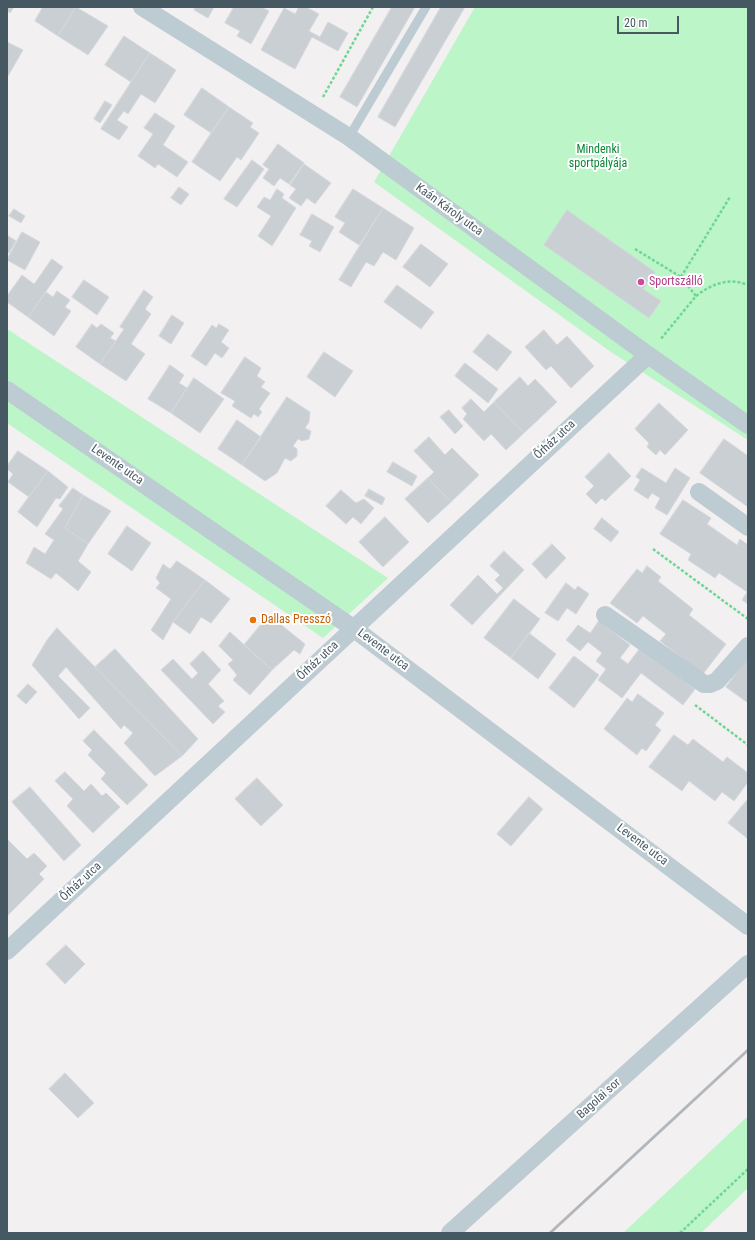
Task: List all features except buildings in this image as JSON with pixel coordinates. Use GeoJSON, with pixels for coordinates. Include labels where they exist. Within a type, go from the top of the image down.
{"type":"FeatureCollection","features":[{"type":"Feature","properties":{"kind":"street","name":"Kaán Károly utca"},"geometry":{"type":"LineString","coordinates":[[142,7],[349,137],[648,355],[748,425]]}},
{"type":"Feature","properties":{"kind":"street","name":"Őrház utca"},"geometry":{"type":"LineString","coordinates":[[7,951],[648,355]]}},
{"type":"Feature","properties":{"kind":"street","name":"Levente utca"},"geometry":{"type":"LineString","coordinates":[[7,390],[353,628],[748,926]]}},
{"type":"Feature","properties":{"kind":"street"},"geometry":{"type":"LineString","coordinates":[[699,492],[748,526]]}},
{"type":"Feature","properties":{"kind":"street"},"geometry":{"type":"LineString","coordinates":[[604,615],[704,684],[710,684],[717,681],[748,646]]}},
{"type":"Feature","properties":{"kind":"street","name":"Bagolai sor"},"geometry":{"type":"LineString","coordinates":[[450,1233],[748,964]]}},
{"type":"Feature","properties":{"kind":"lane"},"geometry":{"type":"LineString","coordinates":[[349,137],[426,7]]}},
{"type":"Feature","properties":{"kind":"path"},"geometry":{"type":"LineString","coordinates":[[313,114],[373,7]]}},
{"type":"Feature","properties":{"kind":"path"},"geometry":{"type":"LineString","coordinates":[[681,277],[730,197]]}},
{"type":"Feature","properties":{"kind":"path"},"geometry":{"type":"LineString","coordinates":[[635,249],[681,277],[696,296]]}},
{"type":"Feature","properties":{"kind":"path"},"geometry":{"type":"LineString","coordinates":[[648,355],[696,296],[716,283],[729,282],[748,285]]}},
{"type":"Feature","properties":{"kind":"path"},"geometry":{"type":"LineString","coordinates":[[653,550],[748,619]]}},
{"type":"Feature","properties":{"kind":"path"},"geometry":{"type":"LineString","coordinates":[[695,704],[748,745]]}},
{"type":"Feature","properties":{"kind":"path"},"geometry":{"type":"LineString","coordinates":[[680,1233],[748,1169]]}},
{"type":"Feature","properties":{"kind":"green space","name":"Mindenki sportpályája"},"geometry":{"type":"Polygon","coordinates":[[[475,7],[748,7],[748,440],[611,352],[374,182],[475,7]]]}},
{"type":"Feature","properties":{"kind":"green space"},"geometry":{"type":"Polygon","coordinates":[[[7,329],[388,578],[323,638],[7,423],[7,329]]]}},
{"type":"Feature","properties":{"kind":"green space"},"geometry":{"type":"Polygon","coordinates":[[[748,1116],[748,1188],[701,1233],[623,1233],[748,1116]]]}},
{"type":"Feature","properties":{"kind":"railway"},"geometry":{"type":"LineString","coordinates":[[550,1233],[748,1050]]}},
{"type":"Feature","properties":{"kind":"place","name":"Sportszálló"},"geometry":{"type":"Point","coordinates":[641,282]}},
{"type":"Feature","properties":{"kind":"place","name":"Dallas Presszó"},"geometry":{"type":"Point","coordinates":[253,620]}}]}
